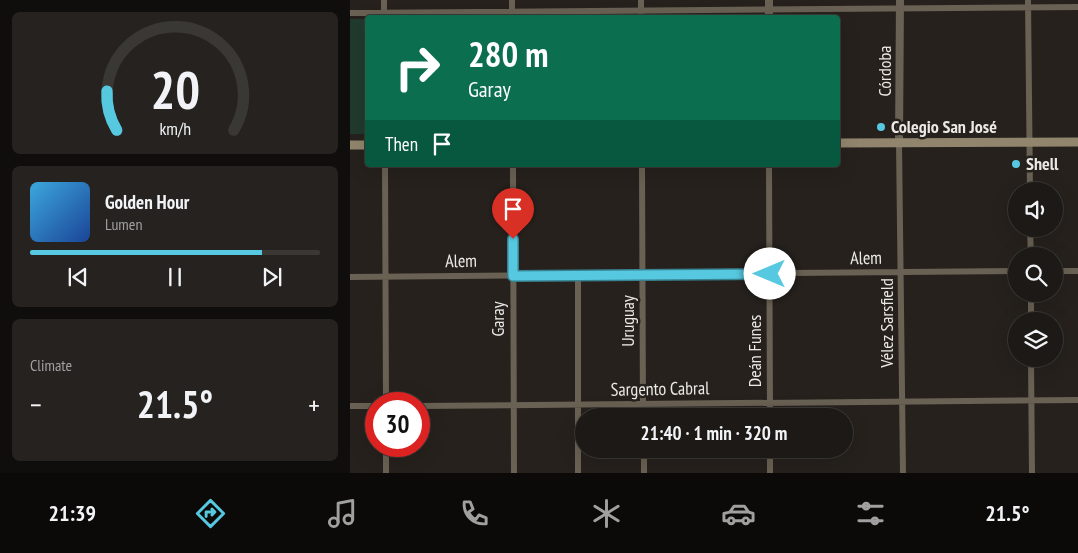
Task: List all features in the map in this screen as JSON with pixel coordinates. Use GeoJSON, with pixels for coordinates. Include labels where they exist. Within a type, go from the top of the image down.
{"type":"FeatureCollection","features":[{"type":"Feature","properties":{"kind":"main road"},"geometry":{"type":"LineString","coordinates":[[840,143],[1078,142]]}},
{"type":"Feature","properties":{"kind":"main road"},"geometry":{"type":"LineString","coordinates":[[350,145],[365,146]]}},
{"type":"Feature","properties":{"kind":"street"},"geometry":{"type":"LineString","coordinates":[[384,0],[384,15]]}},
{"type":"Feature","properties":{"kind":"street"},"geometry":{"type":"LineString","coordinates":[[512,0],[512,14]]}},
{"type":"Feature","properties":{"kind":"street"},"geometry":{"type":"LineString","coordinates":[[641,0],[641,15]]}},
{"type":"Feature","properties":{"kind":"street"},"geometry":{"type":"LineString","coordinates":[[350,13],[384,15],[512,14],[769,4],[1028,3],[1078,7]]}},
{"type":"Feature","properties":{"kind":"street"},"geometry":{"type":"LineString","coordinates":[[1028,3],[1030,182]]}},
{"type":"Feature","properties":{"kind":"street","name":"Córdoba"},"geometry":{"type":"LineString","coordinates":[[899,143],[900,4]]}},
{"type":"Feature","properties":{"kind":"street","name":"Vélez Sarsfield"},"geometry":{"type":"LineString","coordinates":[[899,143],[903,473]]}},
{"type":"Feature","properties":{"kind":"street"},"geometry":{"type":"LineString","coordinates":[[385,167],[386,392]]}},
{"type":"Feature","properties":{"kind":"street","name":"Garay"},"geometry":{"type":"LineString","coordinates":[[513,167],[514,473]]}},
{"type":"Feature","properties":{"kind":"street","name":"Uruguay"},"geometry":{"type":"LineString","coordinates":[[642,167],[643,408]]}},
{"type":"Feature","properties":{"kind":"street","name":"Deán Funes"},"geometry":{"type":"LineString","coordinates":[[769,167],[770,408]]}},
{"type":"Feature","properties":{"kind":"street","name":"Alem"},"geometry":{"type":"LineString","coordinates":[[350,277],[1008,271]]}},
{"type":"Feature","properties":{"kind":"street"},"geometry":{"type":"LineString","coordinates":[[1063,271],[1078,271]]}},
{"type":"Feature","properties":{"kind":"street"},"geometry":{"type":"LineString","coordinates":[[578,276],[578,473]]}},
{"type":"Feature","properties":{"kind":"street"},"geometry":{"type":"LineString","coordinates":[[1031,367],[1032,473]]}},
{"type":"Feature","properties":{"kind":"street","name":"Sargento Cabral"},"geometry":{"type":"LineString","coordinates":[[430,406],[578,406],[770,401],[1078,400]]}},
{"type":"Feature","properties":{"kind":"street"},"geometry":{"type":"LineString","coordinates":[[350,406],[365,406]]}},
{"type":"Feature","properties":{"kind":"street"},"geometry":{"type":"LineString","coordinates":[[386,457],[386,473]]}},
{"type":"Feature","properties":{"kind":"street"},"geometry":{"type":"LineString","coordinates":[[644,458],[644,473]]}},
{"type":"Feature","properties":{"kind":"street"},"geometry":{"type":"LineString","coordinates":[[770,458],[770,473]]}},
{"type":"Feature","properties":{"kind":"green space"},"geometry":{"type":"Polygon","coordinates":[[[350,19],[365,19],[365,134],[350,134],[350,19]]]}},
{"type":"Feature","properties":{"kind":"place","name":"Colegio San José"},"geometry":{"type":"Point","coordinates":[881,127]}},
{"type":"Feature","properties":{"kind":"place","name":"Shell"},"geometry":{"type":"Point","coordinates":[1016,164]}},
{"type":"Feature","properties":{"kind":"route"},"geometry":{"type":"LineString","coordinates":[[513,239],[513,276],[770,274]]}}]}
